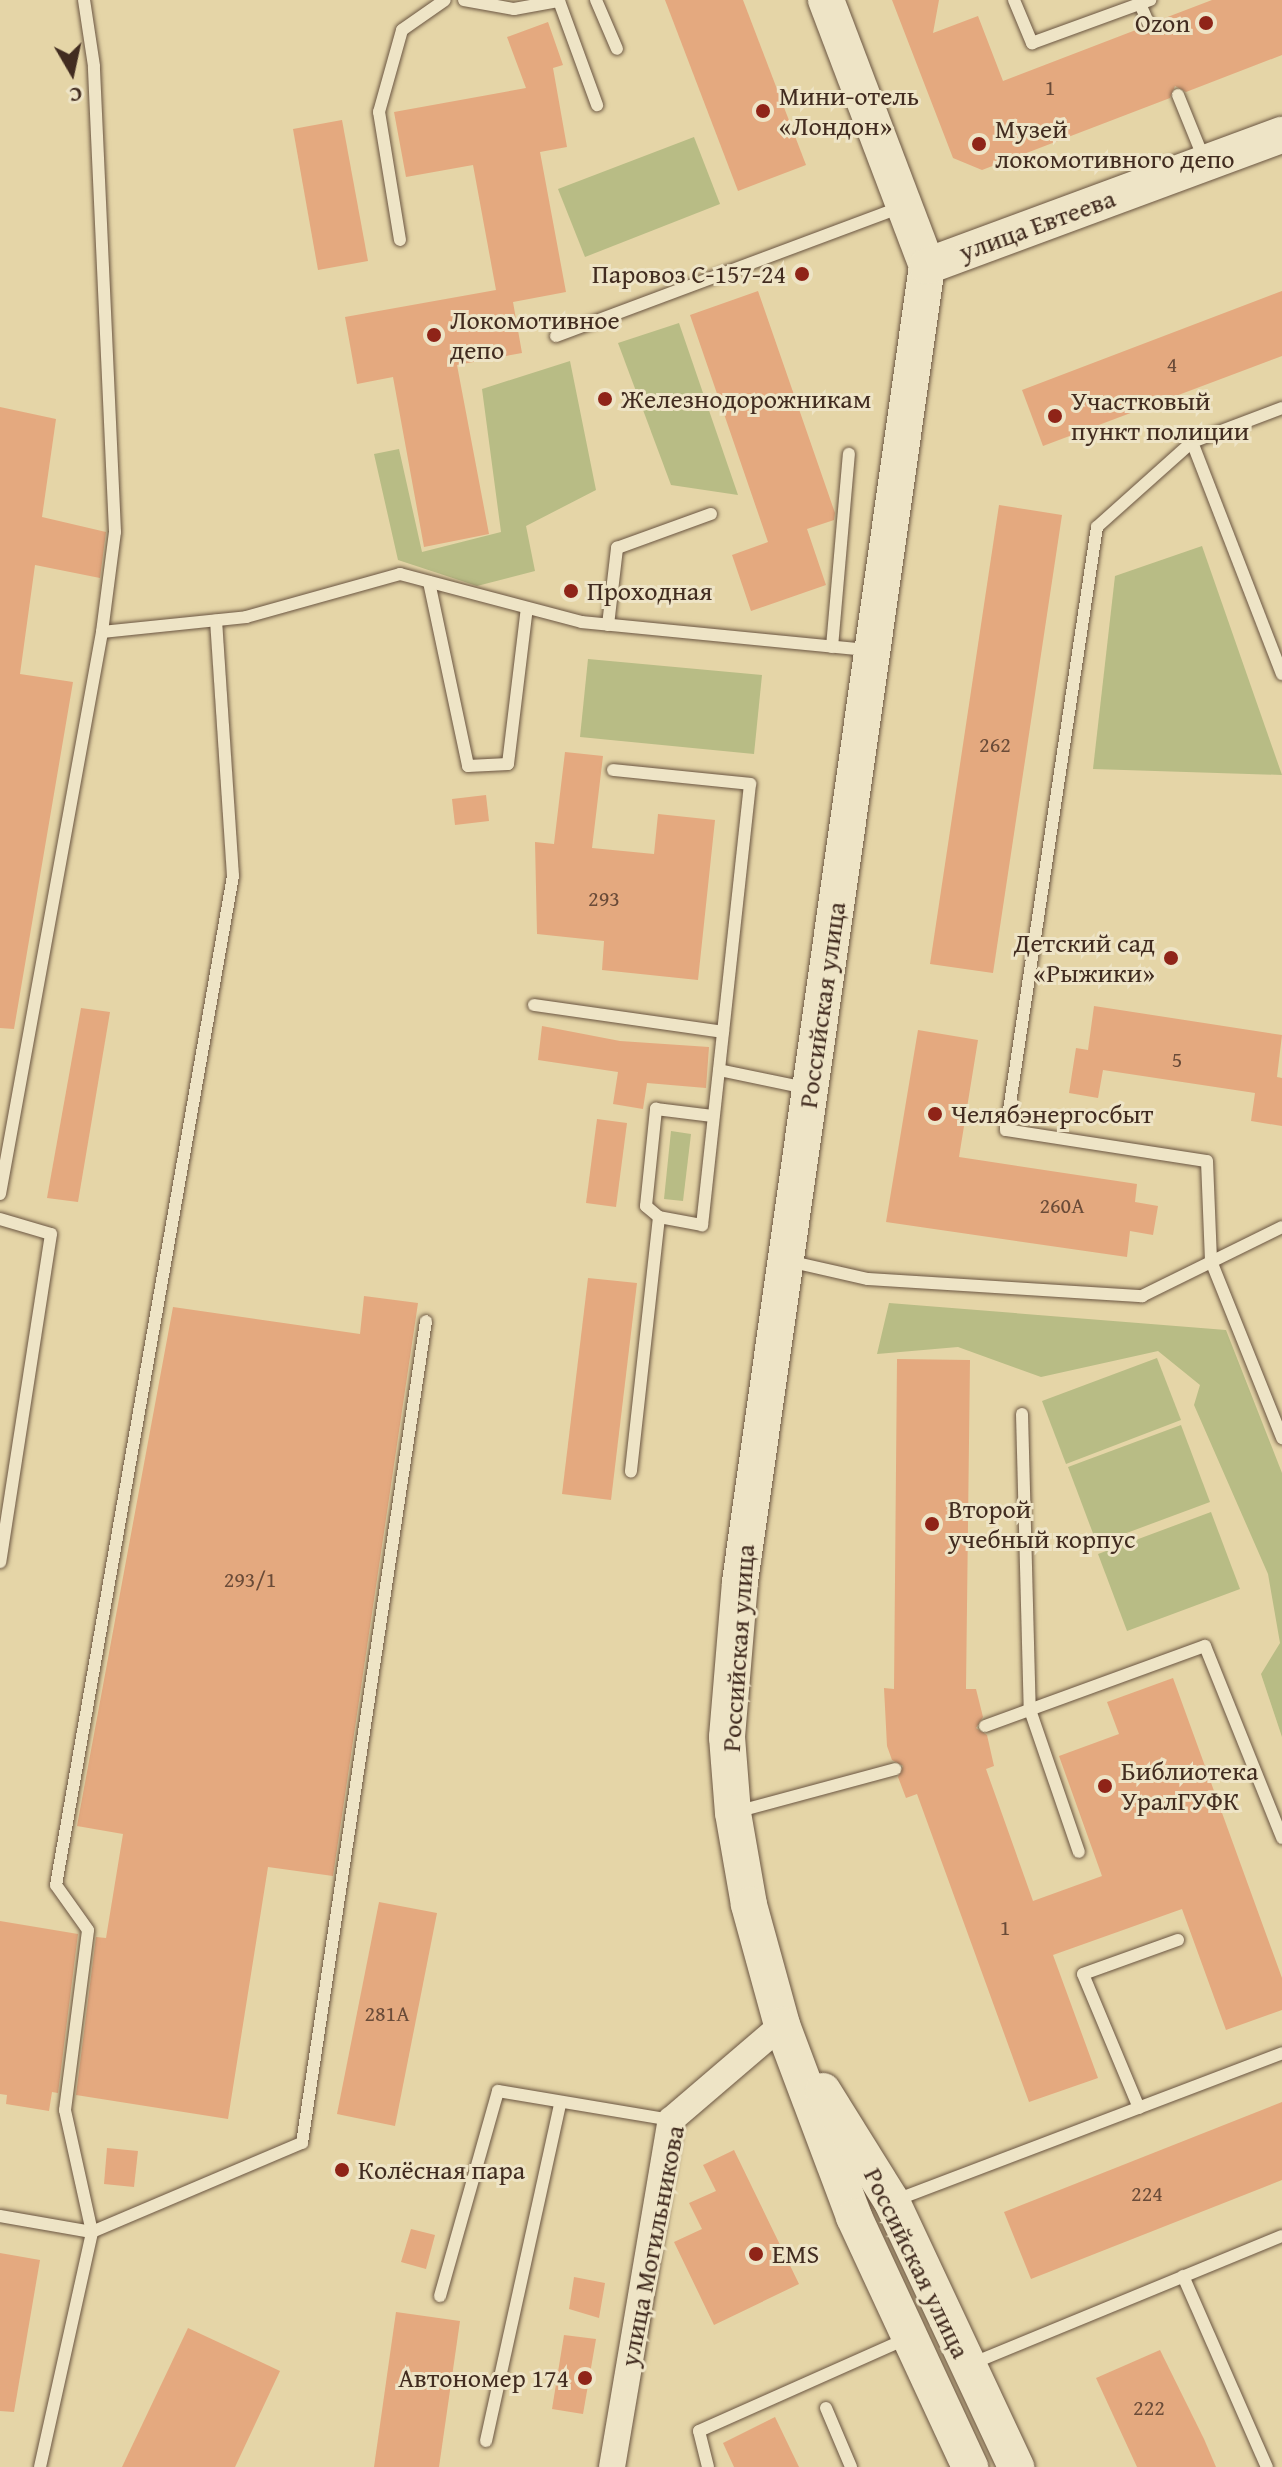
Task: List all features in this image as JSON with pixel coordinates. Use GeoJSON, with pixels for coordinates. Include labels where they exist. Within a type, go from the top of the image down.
{"type":"FeatureCollection","features":[{"type":"Feature","properties":{"kind":"main road","name":"Российская улица"},"geometry":{"type":"LineString","coordinates":[[826,0],[927,266],[740,1582],[727,1737],[733,1813],[749,1905],[782,2025],[854,2217],[970,2467]]}},
{"type":"Feature","properties":{"kind":"main road","name":"улица Евтеева"},"geometry":{"type":"LineString","coordinates":[[927,266],[1282,135]]}},
{"type":"Feature","properties":{"kind":"main road","name":"Российская улица"},"geometry":{"type":"LineString","coordinates":[[782,2025],[892,2202],[1016,2467]]}},
{"type":"Feature","properties":{"kind":"street","name":"улица Могильникова"},"geometry":{"type":"LineString","coordinates":[[612,2467],[671,2120],[782,2025]]}},
{"type":"Feature","properties":{"kind":"lane"},"geometry":{"type":"LineString","coordinates":[[0,1194],[102,632],[115,532],[94,66],[84,0]]}},
{"type":"Feature","properties":{"kind":"lane"},"geometry":{"type":"LineString","coordinates":[[400,240],[379,112],[402,30],[445,0]]}},
{"type":"Feature","properties":{"kind":"lane"},"geometry":{"type":"LineString","coordinates":[[464,0],[514,9],[559,1],[597,105]]}},
{"type":"Feature","properties":{"kind":"lane"},"geometry":{"type":"LineString","coordinates":[[596,0],[617,49]]}},
{"type":"Feature","properties":{"kind":"lane"},"geometry":{"type":"LineString","coordinates":[[1014,0],[1032,43],[1120,5],[1145,2],[1149,24]]}},
{"type":"Feature","properties":{"kind":"lane"},"geometry":{"type":"LineString","coordinates":[[1178,95],[1206,163]]}},
{"type":"Feature","properties":{"kind":"lane"},"geometry":{"type":"LineString","coordinates":[[556,336],[904,205]]}},
{"type":"Feature","properties":{"kind":"lane"},"geometry":{"type":"LineString","coordinates":[[1282,408],[1192,442],[1097,527],[1006,1130],[1207,1161],[1211,1261],[1282,1438]]}},
{"type":"Feature","properties":{"kind":"lane"},"geometry":{"type":"LineString","coordinates":[[1192,442],[1282,674]]}},
{"type":"Feature","properties":{"kind":"lane"},"geometry":{"type":"LineString","coordinates":[[832,647],[849,454]]}},
{"type":"Feature","properties":{"kind":"lane"},"geometry":{"type":"LineString","coordinates":[[608,625],[617,548],[711,514]]}},
{"type":"Feature","properties":{"kind":"lane"},"geometry":{"type":"LineString","coordinates":[[102,632],[216,621],[400,574],[527,608],[608,625],[872,650]]}},
{"type":"Feature","properties":{"kind":"lane"},"geometry":{"type":"LineString","coordinates":[[429,582],[468,766],[508,764],[527,608]]}},
{"type":"Feature","properties":{"kind":"lane"},"geometry":{"type":"LineString","coordinates":[[40,2467],[92,2232],[65,2110],[88,1930],[56,1885],[233,876],[216,621]]}},
{"type":"Feature","properties":{"kind":"lane"},"geometry":{"type":"LineString","coordinates":[[613,770],[750,784],[702,1225],[659,1217],[646,1206],[656,1109],[713,1116]]}},
{"type":"Feature","properties":{"kind":"lane"},"geometry":{"type":"LineString","coordinates":[[534,1005],[723,1032]]}},
{"type":"Feature","properties":{"kind":"lane"},"geometry":{"type":"LineString","coordinates":[[719,1070],[810,1089]]}},
{"type":"Feature","properties":{"kind":"lane"},"geometry":{"type":"LineString","coordinates":[[631,1471],[659,1217]]}},
{"type":"Feature","properties":{"kind":"lane"},"geometry":{"type":"LineString","coordinates":[[0,1219],[51,1234],[0,1562]]}},
{"type":"Feature","properties":{"kind":"lane"},"geometry":{"type":"LineString","coordinates":[[787,1261],[868,1279],[1142,1296],[1282,1227]]}},
{"type":"Feature","properties":{"kind":"lane"},"geometry":{"type":"LineString","coordinates":[[0,2216],[92,2232],[302,2143],[426,1321]]}},
{"type":"Feature","properties":{"kind":"lane"},"geometry":{"type":"LineString","coordinates":[[1022,1414],[1030,1710],[1079,1852]]}},
{"type":"Feature","properties":{"kind":"lane"},"geometry":{"type":"LineString","coordinates":[[985,1726],[1205,1646],[1282,1838]]}},
{"type":"Feature","properties":{"kind":"lane"},"geometry":{"type":"LineString","coordinates":[[733,1813],[895,1769]]}},
{"type":"Feature","properties":{"kind":"lane"},"geometry":{"type":"LineString","coordinates":[[1139,2108],[1083,1974],[1178,1940]]}},
{"type":"Feature","properties":{"kind":"lane"},"geometry":{"type":"LineString","coordinates":[[892,2202],[1282,2053]]}},
{"type":"Feature","properties":{"kind":"lane"},"geometry":{"type":"LineString","coordinates":[[440,2296],[498,2091],[560,2104],[671,2120]]}},
{"type":"Feature","properties":{"kind":"lane"},"geometry":{"type":"LineString","coordinates":[[486,2441],[560,2104]]}},
{"type":"Feature","properties":{"kind":"lane"},"geometry":{"type":"LineString","coordinates":[[968,2365],[1282,2236]]}},
{"type":"Feature","properties":{"kind":"lane"},"geometry":{"type":"LineString","coordinates":[[1183,2276],[1267,2467]]}},
{"type":"Feature","properties":{"kind":"lane"},"geometry":{"type":"LineString","coordinates":[[708,2467],[699,2431],[910,2337]]}},
{"type":"Feature","properties":{"kind":"lane"},"geometry":{"type":"LineString","coordinates":[[826,2408],[851,2467]]}},
{"type":"Feature","properties":{"kind":"green space"},"geometry":{"type":"Polygon","coordinates":[[[694,137],[720,204],[585,257],[558,189],[694,137]]]}},
{"type":"Feature","properties":{"kind":"green space"},"geometry":{"type":"Polygon","coordinates":[[[679,323],[738,495],[671,485],[618,343],[679,323]]]}},
{"type":"Feature","properties":{"kind":"green space"},"geometry":{"type":"Polygon","coordinates":[[[570,361],[596,490],[526,526],[535,571],[477,586],[398,560],[374,454],[399,449],[422,552],[501,532],[482,389],[570,361]]]}},
{"type":"Feature","properties":{"kind":"green space"},"geometry":{"type":"Polygon","coordinates":[[[1202,546],[1282,775],[1093,769],[1115,576],[1202,546]]]}},
{"type":"Feature","properties":{"kind":"green space"},"geometry":{"type":"Polygon","coordinates":[[[588,659],[762,675],[754,754],[580,737],[588,659]]]}},
{"type":"Feature","properties":{"kind":"green space"},"geometry":{"type":"Polygon","coordinates":[[[671,1131],[691,1134],[683,1201],[664,1199],[671,1131]]]}},
{"type":"Feature","properties":{"kind":"green space"},"geometry":{"type":"Polygon","coordinates":[[[889,1303],[1226,1330],[1282,1473],[1282,1737],[1261,1674],[1280,1643],[1268,1574],[1194,1405],[1200,1385],[1158,1351],[1041,1377],[958,1347],[877,1354],[889,1303]]]}},
{"type":"Feature","properties":{"kind":"green space"},"geometry":{"type":"Polygon","coordinates":[[[1157,1358],[1181,1420],[1066,1464],[1042,1401],[1157,1358]]]}},
{"type":"Feature","properties":{"kind":"green space"},"geometry":{"type":"Polygon","coordinates":[[[1181,1425],[1210,1502],[1097,1544],[1068,1467],[1181,1425]]]}},
{"type":"Feature","properties":{"kind":"green space"},"geometry":{"type":"Polygon","coordinates":[[[1211,1512],[1240,1589],[1127,1631],[1098,1554],[1211,1512]]]}},
{"type":"Feature","properties":{"kind":"building"},"geometry":{"type":"Polygon","coordinates":[[[665,0],[743,0],[806,165],[738,191],[665,0]]]}},
{"type":"Feature","properties":{"kind":"building"},"geometry":{"type":"Polygon","coordinates":[[[892,0],[939,0],[933,33],[978,16],[1003,81],[1141,28],[1152,32],[1157,21],[1212,0],[1282,0],[1282,55],[1186,92],[1175,86],[1170,98],[982,170],[953,158],[892,0]]]}},
{"type":"Feature","properties":{"kind":"building","name":"Локомотивное депо"},"geometry":{"type":"Polygon","coordinates":[[[548,22],[563,65],[553,68],[567,147],[540,152],[566,292],[513,302],[522,353],[457,365],[489,534],[424,547],[393,377],[357,384],[345,317],[496,290],[473,165],[406,177],[394,112],[526,88],[507,37],[548,22]]]}},
{"type":"Feature","properties":{"kind":"building"},"geometry":{"type":"Polygon","coordinates":[[[342,120],[368,261],[318,270],[293,129],[342,120]]]}},
{"type":"Feature","properties":{"kind":"building"},"geometry":{"type":"Polygon","coordinates":[[[758,291],[835,513],[834,520],[807,529],[826,585],[751,611],[732,555],[768,542],[690,315],[758,291]]]}},
{"type":"Feature","properties":{"kind":"building"},"geometry":{"type":"Polygon","coordinates":[[[1282,291],[1282,356],[1043,446],[1022,390],[1282,291]]]}},
{"type":"Feature","properties":{"kind":"building"},"geometry":{"type":"Polygon","coordinates":[[[0,407],[56,419],[42,517],[106,532],[100,578],[35,565],[20,674],[73,682],[14,1029],[0,1028],[0,407]]]}},
{"type":"Feature","properties":{"kind":"building"},"geometry":{"type":"Polygon","coordinates":[[[999,505],[1062,515],[993,973],[930,964],[999,505]]]}},
{"type":"Feature","properties":{"kind":"building"},"geometry":{"type":"Polygon","coordinates":[[[565,752],[603,756],[592,848],[654,854],[658,814],[715,820],[698,980],[602,970],[604,941],[537,934],[535,842],[554,844],[565,752]]]}},
{"type":"Feature","properties":{"kind":"building"},"geometry":{"type":"Polygon","coordinates":[[[486,795],[489,821],[455,825],[452,799],[486,795]]]}},
{"type":"Feature","properties":{"kind":"building"},"geometry":{"type":"Polygon","coordinates":[[[1094,1006],[1282,1035],[1277,1077],[1282,1078],[1282,1126],[1251,1121],[1255,1093],[1103,1070],[1098,1098],[1069,1093],[1076,1048],[1088,1050],[1094,1006]]]}},
{"type":"Feature","properties":{"kind":"building"},"geometry":{"type":"Polygon","coordinates":[[[81,1008],[110,1012],[78,1202],[47,1198],[81,1008]]]}},
{"type":"Feature","properties":{"kind":"building"},"geometry":{"type":"Polygon","coordinates":[[[542,1026],[620,1041],[709,1047],[706,1088],[647,1083],[643,1109],[613,1104],[618,1072],[538,1060],[542,1026]]]}},
{"type":"Feature","properties":{"kind":"building"},"geometry":{"type":"Polygon","coordinates":[[[918,1030],[978,1040],[959,1157],[1137,1184],[1135,1202],[1158,1206],[1153,1235],[1130,1231],[1127,1257],[886,1222],[918,1030]]]}},
{"type":"Feature","properties":{"kind":"building"},"geometry":{"type":"Polygon","coordinates":[[[597,1119],[627,1123],[616,1207],[586,1203],[597,1119]]]}},
{"type":"Feature","properties":{"kind":"building"},"geometry":{"type":"Polygon","coordinates":[[[588,1278],[637,1283],[611,1500],[562,1494],[588,1278]]]}},
{"type":"Feature","properties":{"kind":"building"},"geometry":{"type":"Polygon","coordinates":[[[364,1296],[418,1303],[333,1876],[268,1867],[228,2119],[76,2095],[96,1937],[106,1938],[123,1834],[77,1826],[173,1307],[360,1334],[364,1296]]]}},
{"type":"Feature","properties":{"kind":"building"},"geometry":{"type":"Polygon","coordinates":[[[897,1359],[970,1360],[966,1689],[976,1689],[983,1717],[976,1728],[987,1735],[994,1766],[986,1769],[1033,1901],[1102,1876],[1059,1756],[1119,1734],[1107,1702],[1173,1678],[1282,1978],[1282,2010],[1226,2030],[1182,1909],[1053,1955],[1098,2078],[1029,2102],[917,1794],[906,1798],[898,1777],[903,1766],[892,1760],[887,1746],[884,1688],[894,1689],[897,1359]]]}},
{"type":"Feature","properties":{"kind":"building"},"geometry":{"type":"Polygon","coordinates":[[[379,1902],[437,1913],[395,2126],[337,2114],[379,1902]]]}},
{"type":"Feature","properties":{"kind":"building"},"geometry":{"type":"Polygon","coordinates":[[[0,1921],[78,1934],[58,2093],[52,2092],[49,2111],[6,2104],[7,2095],[0,2094],[0,1921]]]}},
{"type":"Feature","properties":{"kind":"building"},"geometry":{"type":"Polygon","coordinates":[[[1282,2102],[1282,2180],[1031,2279],[1004,2212],[1282,2102]]]}},
{"type":"Feature","properties":{"kind":"building"},"geometry":{"type":"Polygon","coordinates":[[[107,2148],[138,2151],[134,2187],[104,2184],[107,2148]]]}},
{"type":"Feature","properties":{"kind":"building"},"geometry":{"type":"Polygon","coordinates":[[[734,2150],[799,2284],[714,2325],[674,2242],[702,2229],[689,2203],[716,2191],[703,2165],[734,2150]]]}},
{"type":"Feature","properties":{"kind":"building"},"geometry":{"type":"Polygon","coordinates":[[[411,2229],[435,2235],[426,2269],[401,2262],[411,2229]]]}},
{"type":"Feature","properties":{"kind":"building"},"geometry":{"type":"Polygon","coordinates":[[[0,2253],[40,2260],[14,2412],[0,2411],[0,2253]]]}},
{"type":"Feature","properties":{"kind":"building"},"geometry":{"type":"Polygon","coordinates":[[[574,2277],[605,2283],[599,2318],[569,2309],[574,2277]]]}},
{"type":"Feature","properties":{"kind":"building"},"geometry":{"type":"Polygon","coordinates":[[[396,2312],[460,2321],[439,2467],[374,2467],[396,2312]]]}},
{"type":"Feature","properties":{"kind":"building"},"geometry":{"type":"Polygon","coordinates":[[[188,2328],[280,2371],[235,2467],[122,2467],[188,2328]]]}},
{"type":"Feature","properties":{"kind":"building"},"geometry":{"type":"Polygon","coordinates":[[[564,2335],[596,2339],[583,2414],[552,2409],[564,2335]]]}},
{"type":"Feature","properties":{"kind":"building"},"geometry":{"type":"Polygon","coordinates":[[[1160,2350],[1216,2467],[1137,2467],[1096,2378],[1160,2350]]]}},
{"type":"Feature","properties":{"kind":"building"},"geometry":{"type":"Polygon","coordinates":[[[775,2417],[799,2467],[734,2467],[723,2443],[775,2417]]]}},
{"type":"Feature","properties":{"kind":"place","name":"Ozon"},"geometry":{"type":"Point","coordinates":[1206,23]}},
{"type":"Feature","properties":{"kind":"place","name":"Мини-отель «Лондон»"},"geometry":{"type":"Point","coordinates":[763,111]}},
{"type":"Feature","properties":{"kind":"place","name":"Музей локомотивного депо"},"geometry":{"type":"Point","coordinates":[979,144]}},
{"type":"Feature","properties":{"kind":"place","name":"Паровоз С-157-24"},"geometry":{"type":"Point","coordinates":[802,274]}},
{"type":"Feature","properties":{"kind":"place","name":"Локомотивное депо"},"geometry":{"type":"Point","coordinates":[434,335]}},
{"type":"Feature","properties":{"kind":"place","name":"Железнодорожникам"},"geometry":{"type":"Point","coordinates":[605,399]}},
{"type":"Feature","properties":{"kind":"place","name":"Участковый пункт полиции"},"geometry":{"type":"Point","coordinates":[1055,416]}},
{"type":"Feature","properties":{"kind":"place","name":"Проходная"},"geometry":{"type":"Point","coordinates":[571,591]}},
{"type":"Feature","properties":{"kind":"place","name":"Детский сад «Рыжики»"},"geometry":{"type":"Point","coordinates":[1171,958]}},
{"type":"Feature","properties":{"kind":"place","name":"Челябэнергосбыт"},"geometry":{"type":"Point","coordinates":[935,1114]}},
{"type":"Feature","properties":{"kind":"place","name":"Второй учебный корпус"},"geometry":{"type":"Point","coordinates":[932,1524]}},
{"type":"Feature","properties":{"kind":"place","name":"Библиотека УралГУФК"},"geometry":{"type":"Point","coordinates":[1105,1786]}},
{"type":"Feature","properties":{"kind":"place","name":"Колёсная пара"},"geometry":{"type":"Point","coordinates":[342,2170]}},
{"type":"Feature","properties":{"kind":"place","name":"EMS"},"geometry":{"type":"Point","coordinates":[756,2254]}},
{"type":"Feature","properties":{"kind":"place","name":"Автономер 174"},"geometry":{"type":"Point","coordinates":[585,2378]}}]}
